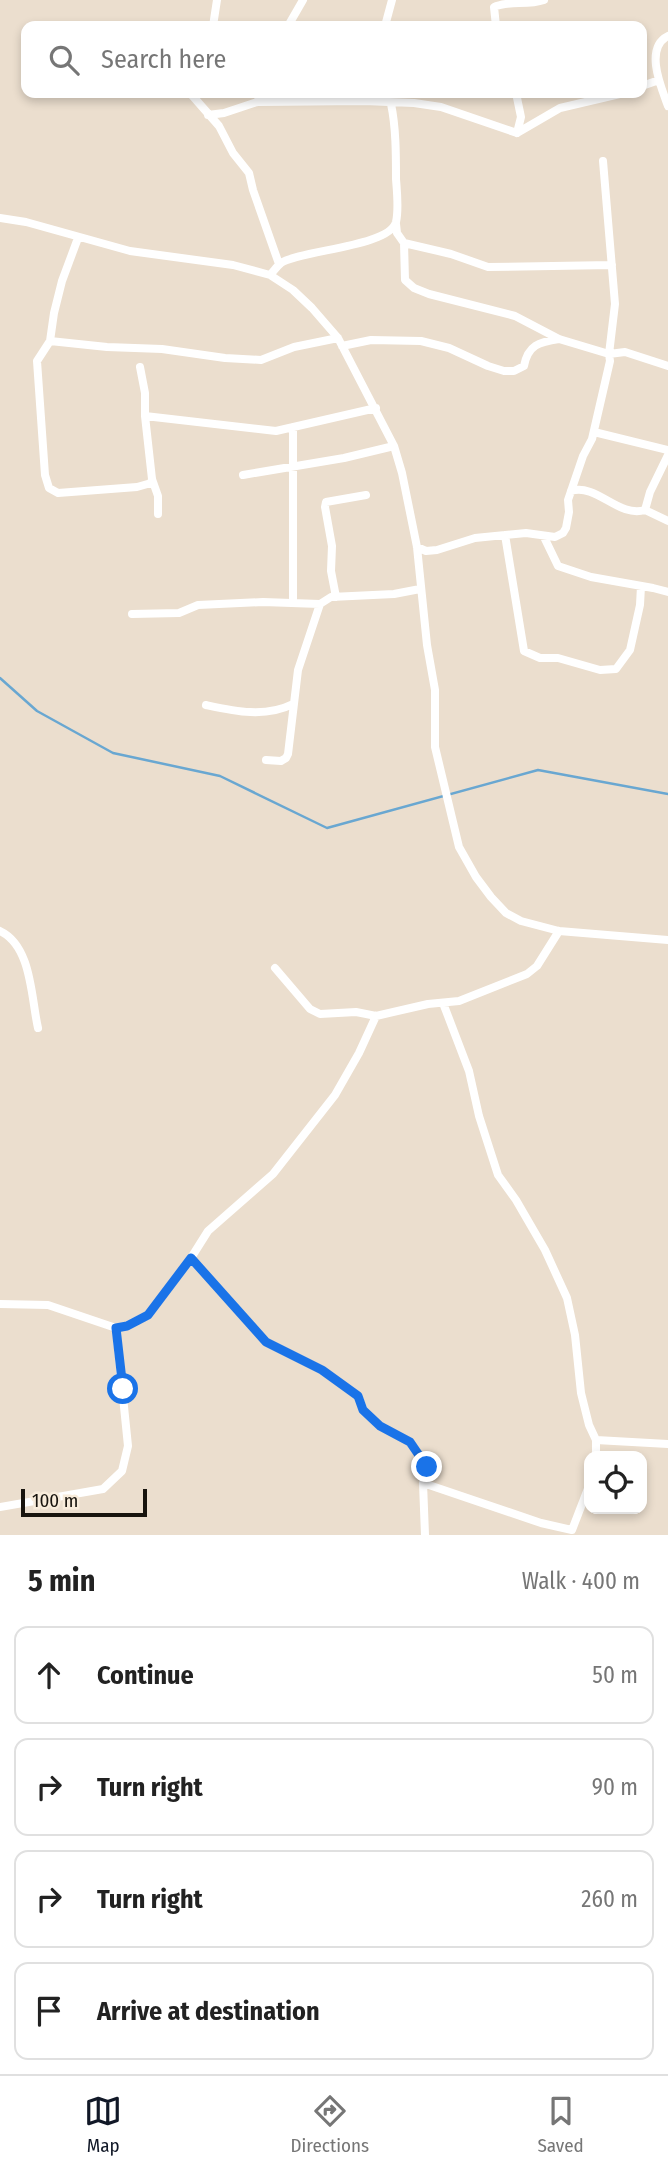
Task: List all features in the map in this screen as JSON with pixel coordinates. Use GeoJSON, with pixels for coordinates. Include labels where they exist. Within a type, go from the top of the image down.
{"type":"FeatureCollection","features":[{"type":"Feature","properties":{"kind":"street"},"geometry":{"type":"LineString","coordinates":[[214,21],[217,0]]}},
{"type":"Feature","properties":{"kind":"street"},"geometry":{"type":"LineString","coordinates":[[291,21],[303,0]]}},
{"type":"Feature","properties":{"kind":"street"},"geometry":{"type":"LineString","coordinates":[[387,21],[393,0]]}},
{"type":"Feature","properties":{"kind":"street"},"geometry":{"type":"LineString","coordinates":[[495,21],[494,7],[501,2],[536,3],[544,0]]}},
{"type":"Feature","properties":{"kind":"street"},"geometry":{"type":"LineString","coordinates":[[668,36],[656,46],[659,80],[668,106]]}},
{"type":"Feature","properties":{"kind":"street"},"geometry":{"type":"LineString","coordinates":[[647,84],[659,80]]}},
{"type":"Feature","properties":{"kind":"street"},"geometry":{"type":"LineString","coordinates":[[194,98],[219,126],[233,153],[249,173],[279,264]]}},
{"type":"Feature","properties":{"kind":"street"},"geometry":{"type":"LineString","coordinates":[[257,102],[259,98]]}},
{"type":"Feature","properties":{"kind":"street"},"geometry":{"type":"LineString","coordinates":[[208,115],[224,113],[257,102],[343,98]]}},
{"type":"Feature","properties":{"kind":"street"},"geometry":{"type":"LineString","coordinates":[[369,98],[391,104],[414,103],[441,107],[517,133],[560,108],[603,98]]}},
{"type":"Feature","properties":{"kind":"street"},"geometry":{"type":"LineString","coordinates":[[517,98],[520,117],[517,133]]}},
{"type":"Feature","properties":{"kind":"street"},"geometry":{"type":"LineString","coordinates":[[391,104],[394,117],[396,224],[397,233],[404,243],[405,280],[414,288],[429,294],[515,316],[559,339],[609,354],[625,352],[668,366]]}},
{"type":"Feature","properties":{"kind":"street"},"geometry":{"type":"LineString","coordinates":[[417,547],[426,551],[437,550],[475,538],[526,533],[555,537],[566,528],[568,500],[594,432],[610,362],[615,304],[603,161]]}},
{"type":"Feature","properties":{"kind":"street"},"geometry":{"type":"LineString","coordinates":[[0,218],[26,222],[130,251],[233,265],[270,275],[293,290],[340,342],[394,446],[417,547],[427,645],[436,690],[435,747],[459,847],[476,877],[506,912],[521,921],[559,931],[668,940]]}},
{"type":"Feature","properties":{"kind":"street"},"geometry":{"type":"LineString","coordinates":[[270,275],[279,264],[294,257],[345,247],[390,232],[396,224]]}},
{"type":"Feature","properties":{"kind":"street"},"geometry":{"type":"LineString","coordinates":[[78,238],[62,281],[50,341],[37,361],[45,475],[49,488],[58,493],[137,487],[151,483],[152,479]]}},
{"type":"Feature","properties":{"kind":"street"},"geometry":{"type":"LineString","coordinates":[[404,243],[440,251],[488,267],[612,265]]}},
{"type":"Feature","properties":{"kind":"street"},"geometry":{"type":"LineString","coordinates":[[50,341],[261,359],[294,347],[371,340],[421,341],[449,348],[504,372],[524,366],[526,354],[540,342],[559,339]]}},
{"type":"Feature","properties":{"kind":"street"},"geometry":{"type":"LineString","coordinates":[[140,367],[145,393],[152,479],[158,496],[158,514]]}},
{"type":"Feature","properties":{"kind":"street"},"geometry":{"type":"LineString","coordinates":[[145,416],[276,431],[376,408]]}},
{"type":"Feature","properties":{"kind":"street"},"geometry":{"type":"LineString","coordinates":[[293,427],[293,603]]}},
{"type":"Feature","properties":{"kind":"street"},"geometry":{"type":"LineString","coordinates":[[594,432],[668,453],[645,510]]}},
{"type":"Feature","properties":{"kind":"street"},"geometry":{"type":"LineString","coordinates":[[243,475],[344,458],[394,446]]}},
{"type":"Feature","properties":{"kind":"street"},"geometry":{"type":"LineString","coordinates":[[571,491],[582,489],[622,508],[639,512],[645,510],[668,522]]}},
{"type":"Feature","properties":{"kind":"street"},"geometry":{"type":"LineString","coordinates":[[336,597],[331,571],[332,546],[326,502],[366,495]]}},
{"type":"Feature","properties":{"kind":"street"},"geometry":{"type":"LineString","coordinates":[[505,535],[524,651],[540,658],[558,658],[600,670],[616,669],[630,650],[640,605],[641,586]]}},
{"type":"Feature","properties":{"kind":"street"},"geometry":{"type":"LineString","coordinates":[[544,537],[558,566],[591,577],[668,592]]}},
{"type":"Feature","properties":{"kind":"street"},"geometry":{"type":"LineString","coordinates":[[132,614],[178,613],[198,605],[263,602],[320,604],[331,597],[394,594],[420,589]]}},
{"type":"Feature","properties":{"kind":"street"},"geometry":{"type":"LineString","coordinates":[[266,760],[281,761],[286,758],[298,670],[320,604]]}},
{"type":"Feature","properties":{"kind":"street"},"geometry":{"type":"LineString","coordinates":[[206,705],[236,712],[273,712],[293,704]]}},
{"type":"Feature","properties":{"kind":"street"},"geometry":{"type":"LineString","coordinates":[[0,931],[11,937],[28,969],[38,1028]]}},
{"type":"Feature","properties":{"kind":"street"},"geometry":{"type":"LineString","coordinates":[[275,968],[310,1010],[320,1014],[356,1012],[376,1016],[428,1004],[459,1001],[527,974],[537,966],[559,931]]}},
{"type":"Feature","properties":{"kind":"street"},"geometry":{"type":"LineString","coordinates":[[443,1003],[468,1071],[498,1175],[545,1250],[567,1298],[575,1335],[581,1393],[589,1425],[596,1440],[596,1451]]}},
{"type":"Feature","properties":{"kind":"street"},"geometry":{"type":"LineString","coordinates":[[0,1304],[48,1305],[116,1328],[127,1326],[148,1315],[208,1231],[273,1174],[335,1095],[359,1054],[376,1016]]}},
{"type":"Feature","properties":{"kind":"street"},"geometry":{"type":"LineString","coordinates":[[191,1258],[266,1342],[322,1370],[358,1396],[363,1410],[380,1426],[410,1442],[427,1467],[423,1483],[425,1535]]}},
{"type":"Feature","properties":{"kind":"street"},"geometry":{"type":"LineString","coordinates":[[0,1507],[103,1489],[122,1471],[128,1446],[116,1328]]}},
{"type":"Feature","properties":{"kind":"street"},"geometry":{"type":"LineString","coordinates":[[596,1440],[668,1444]]}},
{"type":"Feature","properties":{"kind":"street"},"geometry":{"type":"LineString","coordinates":[[423,1483],[570,1532],[584,1498]]}},
{"type":"Feature","properties":{"kind":"waterway"},"geometry":{"type":"LineString","coordinates":[[0,678],[37,711],[113,753],[220,776],[327,828],[538,770],[668,794]]}},
{"type":"Feature","properties":{"kind":"route"},"geometry":{"type":"LineString","coordinates":[[123,1389],[116,1328],[127,1326],[148,1315],[191,1258],[266,1342],[322,1370],[358,1396],[363,1410],[380,1426],[410,1442],[427,1467]]}}]}
